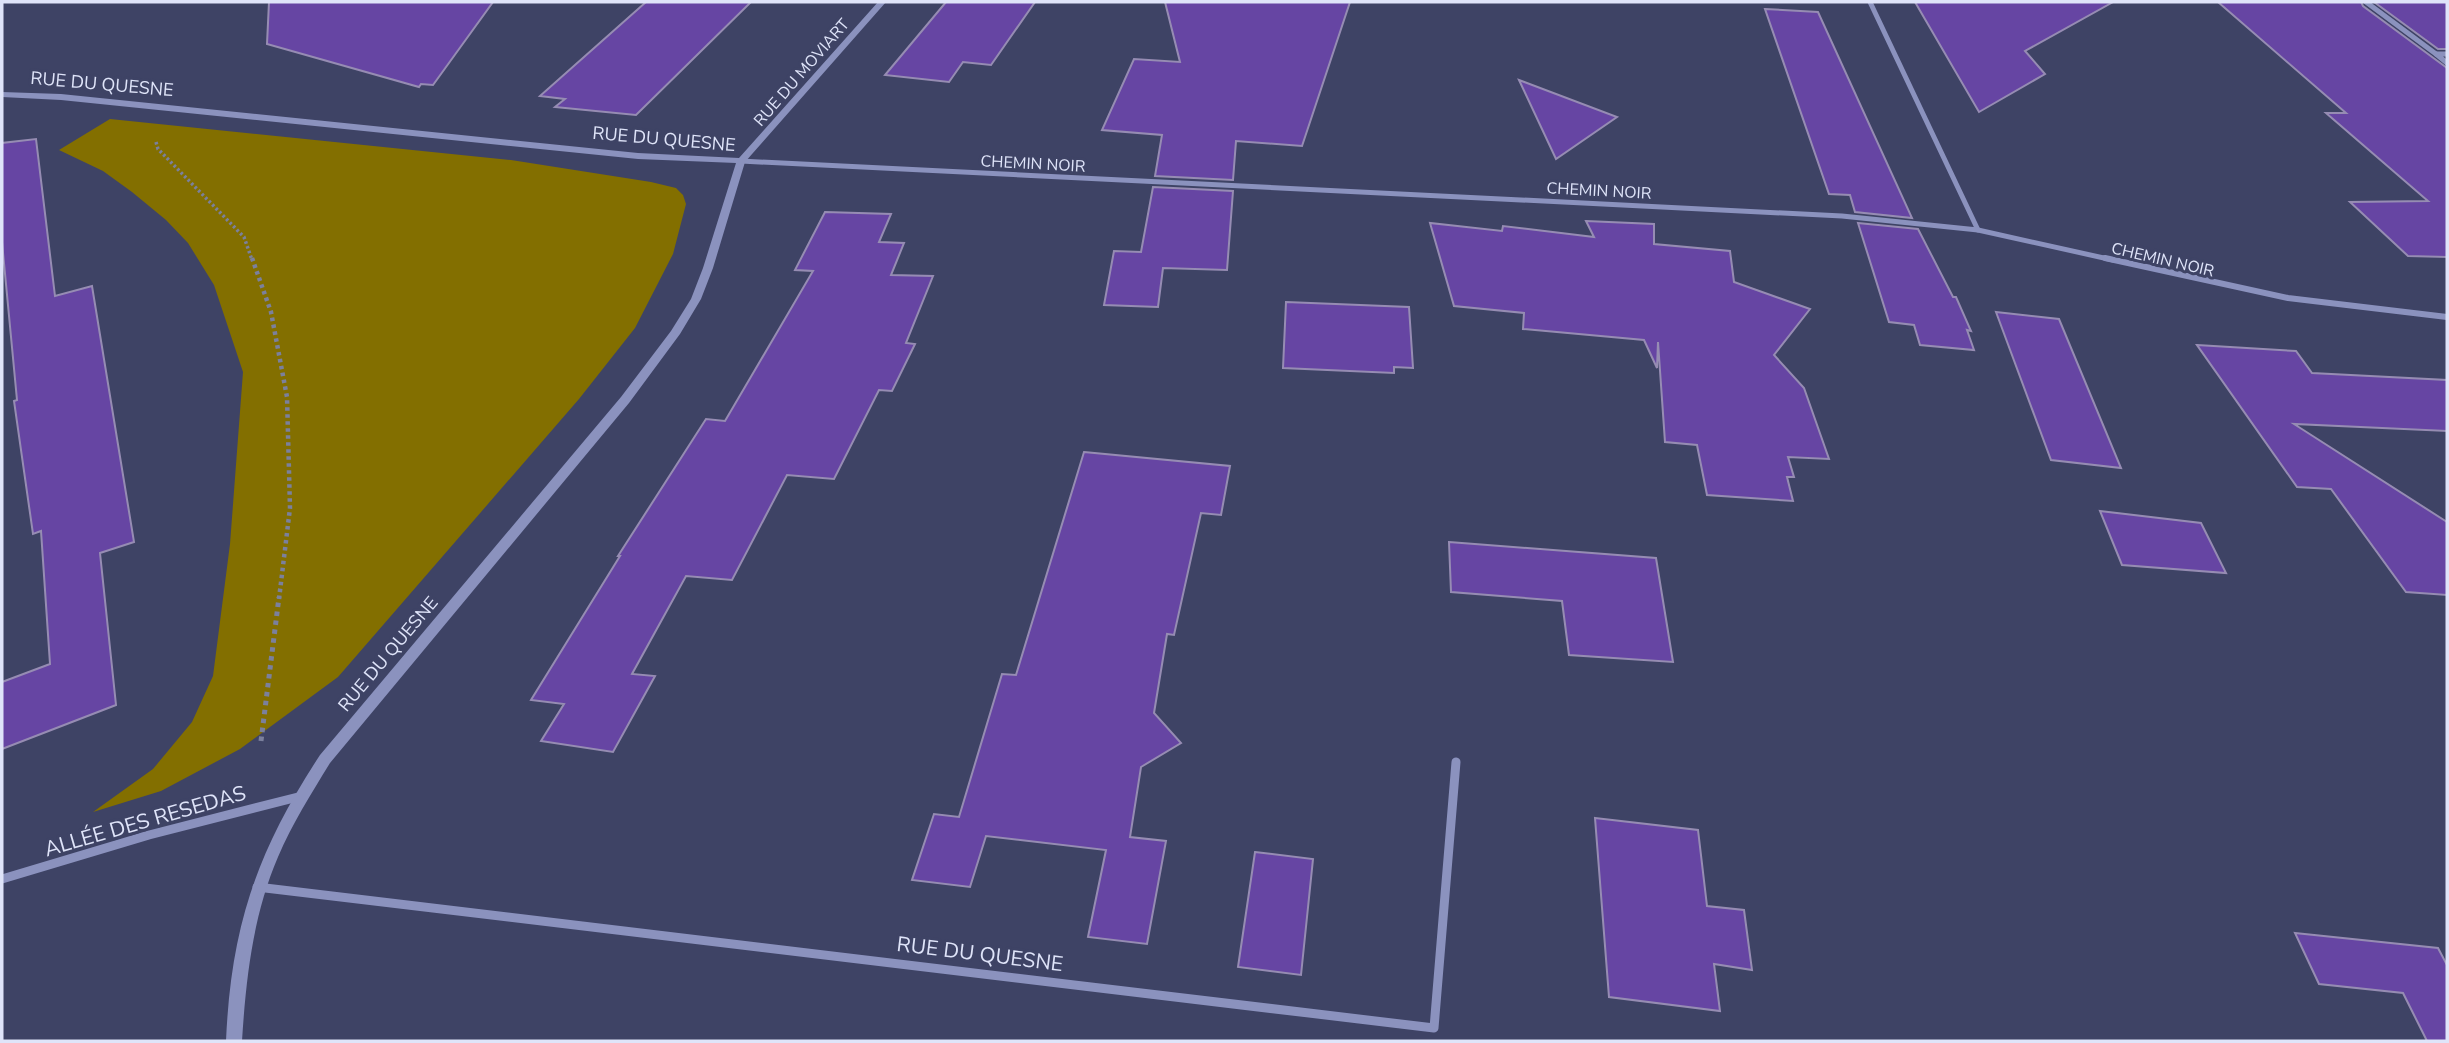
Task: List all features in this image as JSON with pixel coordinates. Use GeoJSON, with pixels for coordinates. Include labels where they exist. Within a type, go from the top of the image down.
{"type":"FeatureCollection","features":[{"type":"Feature","properties":{"kind":"street","name":"RUE DU MOVIART"},"geometry":{"type":"LineString","coordinates":[[741,161],[882,2]]}},
{"type":"Feature","properties":{"kind":"street"},"geometry":{"type":"LineString","coordinates":[[1870,2],[1978,230]]}},
{"type":"Feature","properties":{"kind":"street"},"geometry":{"type":"LineString","coordinates":[[2366,2],[2447,63]]}},
{"type":"Feature","properties":{"kind":"street"},"geometry":{"type":"LineString","coordinates":[[2436,54],[2447,54]]}},
{"type":"Feature","properties":{"kind":"street","name":"RUE DU QUESNE"},"geometry":{"type":"LineString","coordinates":[[2,94],[187,109],[638,156],[741,161],[708,268],[696,299],[676,332],[625,400],[333,748],[298,797],[277,837],[257,887],[243,949],[234,1041]]}},
{"type":"Feature","properties":{"kind":"street","name":"CHEMIN NOIR"},"geometry":{"type":"LineString","coordinates":[[741,161],[1842,216],[1978,230],[2288,298],[2447,317]]}},
{"type":"Feature","properties":{"kind":"street","name":"RUE DU QUESNE"},"geometry":{"type":"LineString","coordinates":[[257,887],[1434,1028],[1456,762]]}},
{"type":"Feature","properties":{"kind":"street","name":"ALLÉE DES RESEDAS"},"geometry":{"type":"LineString","coordinates":[[2,879],[149,835],[298,797]]}},
{"type":"Feature","properties":{"kind":"path"},"geometry":{"type":"LineString","coordinates":[[187,109],[155,136],[158,149],[244,237],[271,312],[287,397],[290,508],[261,741]]}},
{"type":"Feature","properties":{"kind":"shaded area"},"geometry":{"type":"Polygon","coordinates":[[[110,119],[511,160],[676,188],[683,195],[686,204],[673,254],[635,328],[579,399],[338,677],[240,749],[161,791],[93,812],[153,769],[192,722],[213,676],[230,544],[243,372],[214,285],[188,243],[166,220],[103,171],[59,150],[110,119]]]}},
{"type":"Feature","properties":{"kind":"building"},"geometry":{"type":"Polygon","coordinates":[[[269,2],[493,2],[433,85],[421,84],[419,87],[267,44],[269,2]]]}},
{"type":"Feature","properties":{"kind":"building"},"geometry":{"type":"Polygon","coordinates":[[[646,2],[751,2],[636,115],[555,107],[565,99],[540,96],[646,2]]]}},
{"type":"Feature","properties":{"kind":"building"},"geometry":{"type":"Polygon","coordinates":[[[946,2],[1035,2],[991,65],[963,62],[949,82],[885,75],[946,2]]]}},
{"type":"Feature","properties":{"kind":"building"},"geometry":{"type":"Polygon","coordinates":[[[1165,2],[1350,2],[1302,146],[1236,141],[1233,180],[1155,176],[1162,135],[1102,130],[1134,59],[1180,62],[1165,2]]]}},
{"type":"Feature","properties":{"kind":"building"},"geometry":{"type":"Polygon","coordinates":[[[1915,2],[2113,2],[2025,51],[2045,74],[1979,112],[1915,2]]]}},
{"type":"Feature","properties":{"kind":"building"},"geometry":{"type":"Polygon","coordinates":[[[2218,2],[2361,2],[2447,68],[2447,257],[2408,256],[2350,202],[2428,201],[2326,113],[2346,113],[2218,2]]]}},
{"type":"Feature","properties":{"kind":"building"},"geometry":{"type":"Polygon","coordinates":[[[2374,2],[2447,2],[2447,49],[2438,49],[2374,2]]]}},
{"type":"Feature","properties":{"kind":"building"},"geometry":{"type":"Polygon","coordinates":[[[1765,9],[1818,12],[1912,218],[1855,212],[1850,195],[1829,194],[1765,9]]]}},
{"type":"Feature","properties":{"kind":"building"},"geometry":{"type":"Polygon","coordinates":[[[1519,80],[1617,117],[1556,159],[1519,80]]]}},
{"type":"Feature","properties":{"kind":"building"},"geometry":{"type":"Polygon","coordinates":[[[36,139],[55,296],[92,286],[134,542],[100,553],[116,705],[2,749],[2,682],[50,664],[41,531],[33,534],[14,401],[17,400],[2,242],[2,143],[36,139]]]}},
{"type":"Feature","properties":{"kind":"building"},"geometry":{"type":"Polygon","coordinates":[[[1153,187],[1233,191],[1227,270],[1163,268],[1158,307],[1104,305],[1114,251],[1141,252],[1153,187]]]}},
{"type":"Feature","properties":{"kind":"building"},"geometry":{"type":"Polygon","coordinates":[[[825,212],[891,214],[879,242],[904,243],[891,275],[933,276],[906,343],[915,344],[892,391],[879,390],[834,479],[787,475],[732,580],[686,576],[632,674],[655,676],[613,752],[541,741],[564,704],[531,700],[618,556],[706,419],[725,421],[813,271],[795,270],[825,212]]]}},
{"type":"Feature","properties":{"kind":"building"},"geometry":{"type":"Polygon","coordinates":[[[1586,221],[1654,224],[1654,244],[1730,251],[1734,282],[1810,309],[1774,355],[1804,388],[1829,459],[1788,457],[1794,477],[1787,477],[1793,501],[1707,495],[1697,445],[1665,442],[1658,342],[1657,368],[1644,340],[1523,329],[1524,313],[1454,306],[1430,223],[1502,231],[1503,226],[1594,237],[1586,221]]]}},
{"type":"Feature","properties":{"kind":"building"},"geometry":{"type":"Polygon","coordinates":[[[1858,223],[1918,229],[1953,297],[1956,297],[1971,331],[1967,330],[1974,350],[1920,345],[1914,325],[1889,322],[1858,223]]]}},
{"type":"Feature","properties":{"kind":"building"},"geometry":{"type":"Polygon","coordinates":[[[1286,302],[1409,307],[1413,368],[1394,367],[1394,373],[1283,368],[1286,302]]]}},
{"type":"Feature","properties":{"kind":"building"},"geometry":{"type":"Polygon","coordinates":[[[1996,312],[2059,319],[2121,468],[2051,460],[1996,312]]]}},
{"type":"Feature","properties":{"kind":"building"},"geometry":{"type":"Polygon","coordinates":[[[2197,345],[2296,351],[2312,373],[2447,380],[2447,431],[2294,424],[2447,522],[2447,595],[2406,592],[2331,489],[2297,487],[2197,345]]]}},
{"type":"Feature","properties":{"kind":"building"},"geometry":{"type":"Polygon","coordinates":[[[1084,452],[1230,466],[1221,515],[1201,513],[1174,635],[1167,634],[1154,713],[1181,743],[1141,767],[1130,837],[1166,841],[1147,944],[1088,937],[1106,850],[986,836],[970,887],[912,880],[934,814],[959,817],[1002,674],[1016,675],[1084,452]]]}},
{"type":"Feature","properties":{"kind":"building"},"geometry":{"type":"Polygon","coordinates":[[[2100,511],[2201,523],[2226,573],[2122,565],[2100,511]]]}},
{"type":"Feature","properties":{"kind":"building"},"geometry":{"type":"Polygon","coordinates":[[[1449,542],[1656,558],[1673,662],[1569,655],[1562,601],[1451,592],[1449,542]]]}},
{"type":"Feature","properties":{"kind":"building"},"geometry":{"type":"Polygon","coordinates":[[[1595,818],[1698,830],[1707,906],[1744,910],[1752,970],[1714,964],[1720,1011],[1609,997],[1595,818]]]}},
{"type":"Feature","properties":{"kind":"building"},"geometry":{"type":"Polygon","coordinates":[[[1255,852],[1313,859],[1301,975],[1238,967],[1255,852]]]}},
{"type":"Feature","properties":{"kind":"building"},"geometry":{"type":"Polygon","coordinates":[[[2295,933],[2438,948],[2447,965],[2447,1041],[2427,1041],[2403,993],[2319,984],[2295,933]]]}}]}
